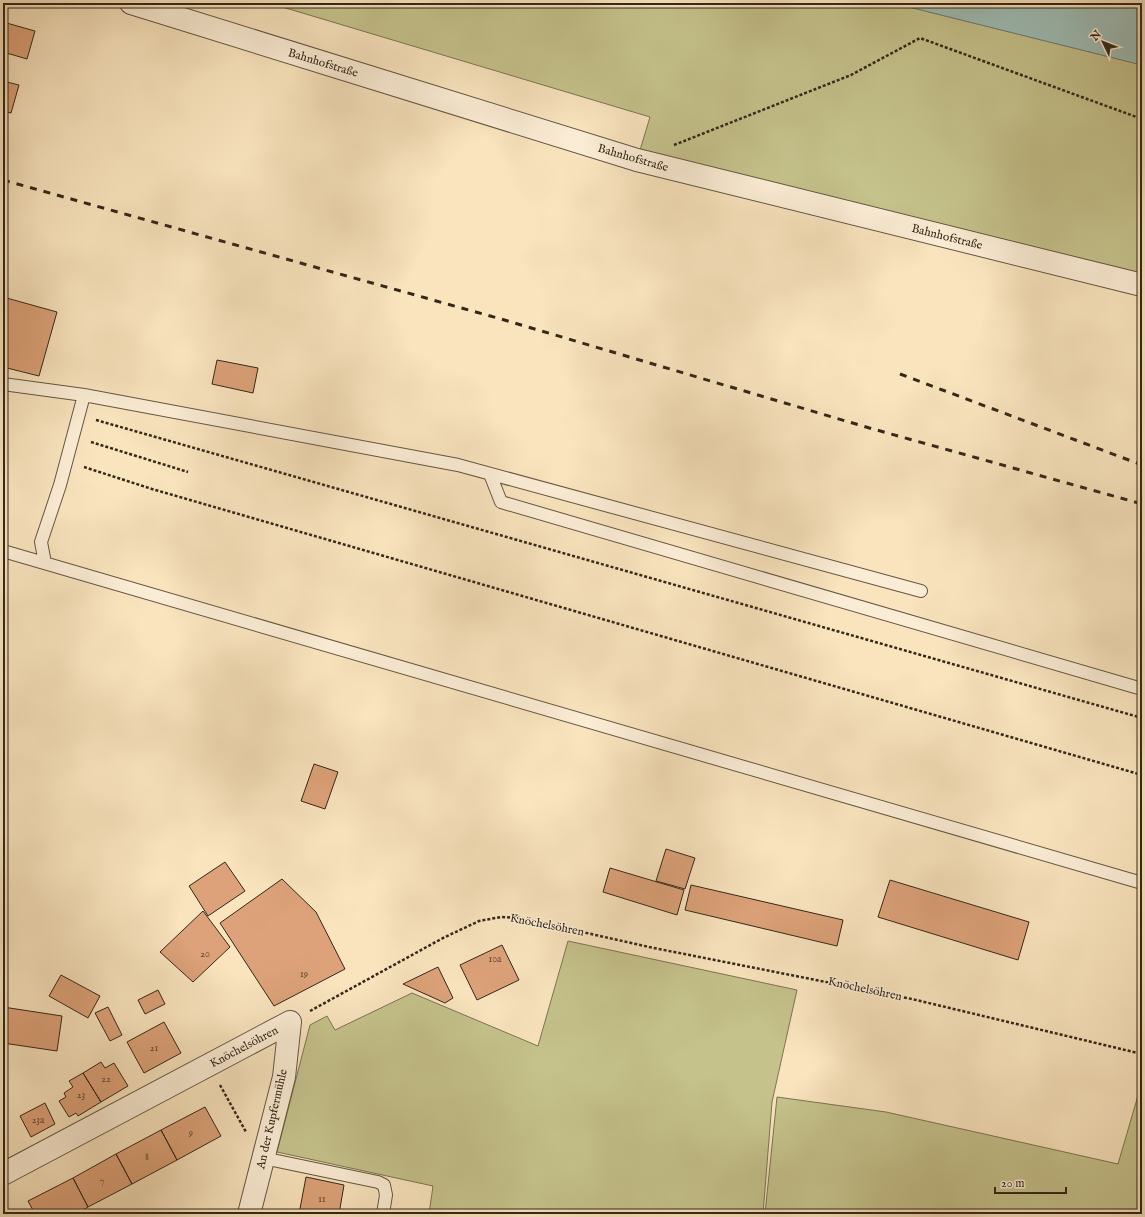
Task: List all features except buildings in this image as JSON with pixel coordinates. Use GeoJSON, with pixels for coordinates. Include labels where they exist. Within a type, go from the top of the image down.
{"type":"FeatureCollection","features":[{"type":"Feature","properties":{"kind":"street","name":"Bahnhofstraße"},"geometry":{"type":"LineString","coordinates":[[132,3],[636,160],[1142,285]]}},
{"type":"Feature","properties":{"kind":"street","name":"Knöchelsöhren"},"geometry":{"type":"LineString","coordinates":[[3,1174],[210,1066],[290,1022]]}},
{"type":"Feature","properties":{"kind":"street","name":"An der Kupfermühle"},"geometry":{"type":"LineString","coordinates":[[249,1214],[284,1077],[290,1022]]}},
{"type":"Feature","properties":{"kind":"lane"},"geometry":{"type":"LineString","coordinates":[[3,384],[84,395],[458,465],[921,591]]}},
{"type":"Feature","properties":{"kind":"lane"},"geometry":{"type":"LineString","coordinates":[[45,563],[42,542],[84,395]]}},
{"type":"Feature","properties":{"kind":"lane"},"geometry":{"type":"LineString","coordinates":[[490,474],[501,502],[1142,689]]}},
{"type":"Feature","properties":{"kind":"lane"},"geometry":{"type":"LineString","coordinates":[[3,551],[1142,884]]}},
{"type":"Feature","properties":{"kind":"lane"},"geometry":{"type":"LineString","coordinates":[[263,1158],[378,1182],[384,1185],[386,1195],[383,1214]]}},
{"type":"Feature","properties":{"kind":"path"},"geometry":{"type":"LineString","coordinates":[[672,146],[852,75],[920,38],[1142,119]]}},
{"type":"Feature","properties":{"kind":"path"},"geometry":{"type":"LineString","coordinates":[[79,415],[1142,718]]}},
{"type":"Feature","properties":{"kind":"path"},"geometry":{"type":"LineString","coordinates":[[73,436],[188,472]]}},
{"type":"Feature","properties":{"kind":"path"},"geometry":{"type":"LineString","coordinates":[[66,462],[160,491],[1142,776]]}},
{"type":"Feature","properties":{"kind":"path","name":"Knöchelsöhren"},"geometry":{"type":"LineString","coordinates":[[290,1022],[443,938],[479,921],[501,917],[520,918],[649,946],[912,999],[1142,1054]]}},
{"type":"Feature","properties":{"kind":"path"},"geometry":{"type":"LineString","coordinates":[[210,1066],[247,1133]]}},
{"type":"Feature","properties":{"kind":"path"},"geometry":{"type":"LineString","coordinates":[[1138,1214],[1142,1196]]}},
{"type":"Feature","properties":{"kind":"shaded area"},"geometry":{"type":"Polygon","coordinates":[[[269,3],[893,3],[1142,65],[1142,285],[637,160],[650,117],[269,3]]]}},
{"type":"Feature","properties":{"kind":"shaded area"},"geometry":{"type":"Polygon","coordinates":[[[568,941],[797,990],[772,1102],[763,1214],[429,1214],[433,1186],[277,1152],[310,1025],[327,1016],[335,1030],[412,993],[538,1046],[568,941]]]}},
{"type":"Feature","properties":{"kind":"shaded area"},"geometry":{"type":"Polygon","coordinates":[[[1142,1082],[1142,1214],[765,1214],[777,1097],[886,1112],[1118,1164],[1142,1082]]]}},
{"type":"Feature","properties":{"kind":"water"},"geometry":{"type":"Polygon","coordinates":[[[893,3],[1142,3],[1142,65],[893,3]]]}},
{"type":"Feature","properties":{"kind":"railway"},"geometry":{"type":"LineString","coordinates":[[3,180],[501,319],[866,427],[1142,504]]}},
{"type":"Feature","properties":{"kind":"railway"},"geometry":{"type":"LineString","coordinates":[[900,374],[1142,465]]}}]}
